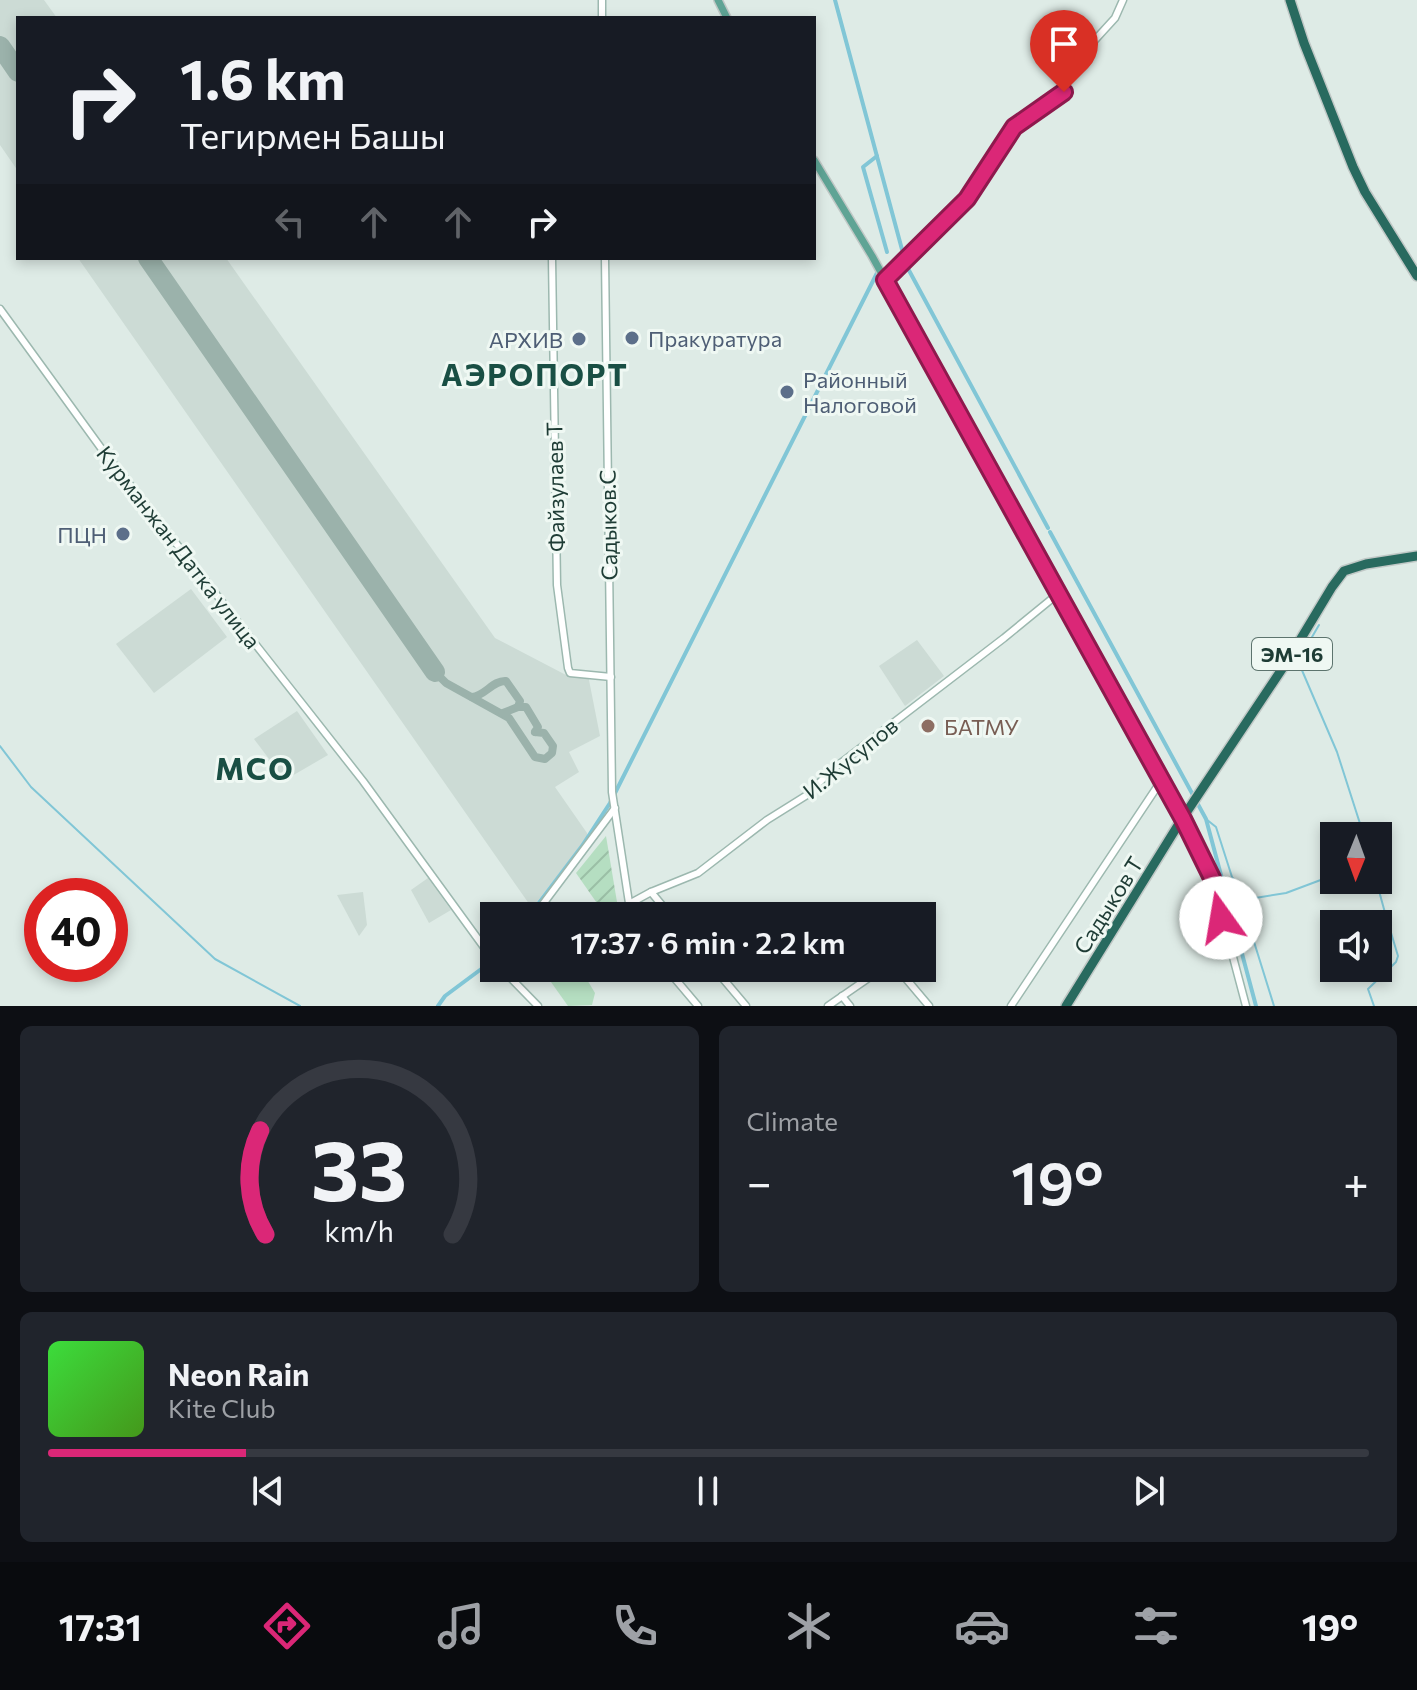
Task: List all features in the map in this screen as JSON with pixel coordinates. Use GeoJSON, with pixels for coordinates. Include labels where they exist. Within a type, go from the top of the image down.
{"type":"FeatureCollection","features":[{"type":"Feature","properties":{"kind":"highway"},"geometry":{"type":"LineString","coordinates":[[1290,0],[1353,167],[1417,276]]}},
{"type":"Feature","properties":{"kind":"highway","name":"ЭМ-16"},"geometry":{"type":"LineString","coordinates":[[1181,821],[1344,571],[1366,564],[1417,556]]}},
{"type":"Feature","properties":{"kind":"highway","name":"Садыков Т"},"geometry":{"type":"LineString","coordinates":[[1066,1006],[1181,821]]}},
{"type":"Feature","properties":{"kind":"main road"},"geometry":{"type":"LineString","coordinates":[[816,163],[885,280],[1059,593],[1181,821]]}},
{"type":"Feature","properties":{"kind":"street"},"geometry":{"type":"LineString","coordinates":[[885,280],[967,199],[1014,127],[1064,92],[1064,82],[1077,71],[1083,53],[1115,18],[1123,0]]}},
{"type":"Feature","properties":{"kind":"street","name":"Файзулаев Т"},"geometry":{"type":"LineString","coordinates":[[552,260],[557,585],[568,668],[570,673],[611,677]]}},
{"type":"Feature","properties":{"kind":"street","name":"Садыков.С"},"geometry":{"type":"LineString","coordinates":[[605,260],[612,792],[615,806]]}},
{"type":"Feature","properties":{"kind":"street","name":"Курманжан Датка улица"},"geometry":{"type":"LineString","coordinates":[[0,309],[101,448],[363,781],[480,942]]}},
{"type":"Feature","properties":{"kind":"street","name":"И.Жусупов"},"geometry":{"type":"LineString","coordinates":[[633,902],[698,873],[767,820],[807,795],[833,769],[1059,593]]}},
{"type":"Feature","properties":{"kind":"street"},"geometry":{"type":"LineString","coordinates":[[1011,1006],[1161,781]]}},
{"type":"Feature","properties":{"kind":"street"},"geometry":{"type":"LineString","coordinates":[[545,902],[615,806]]}},
{"type":"Feature","properties":{"kind":"street"},"geometry":{"type":"LineString","coordinates":[[615,806],[629,902]]}},
{"type":"Feature","properties":{"kind":"street"},"geometry":{"type":"LineString","coordinates":[[1181,821],[1212,878],[1246,1006]]}},
{"type":"Feature","properties":{"kind":"street"},"geometry":{"type":"LineString","coordinates":[[604,824],[619,833]]}},
{"type":"Feature","properties":{"kind":"street"},"geometry":{"type":"LineString","coordinates":[[651,892],[659,902]]}},
{"type":"Feature","properties":{"kind":"street"},"geometry":{"type":"LineString","coordinates":[[515,982],[538,1006]]}},
{"type":"Feature","properties":{"kind":"street"},"geometry":{"type":"LineString","coordinates":[[678,982],[698,1006]]}},
{"type":"Feature","properties":{"kind":"street"},"geometry":{"type":"LineString","coordinates":[[726,982],[746,1006]]}},
{"type":"Feature","properties":{"kind":"street"},"geometry":{"type":"LineString","coordinates":[[828,1006],[862,982]]}},
{"type":"Feature","properties":{"kind":"street"},"geometry":{"type":"LineString","coordinates":[[909,982],[929,1006]]}},
{"type":"Feature","properties":{"kind":"street"},"geometry":{"type":"LineString","coordinates":[[842,996],[850,1006]]}},
{"type":"Feature","properties":{"kind":"shaded area"},"geometry":{"type":"Polygon","coordinates":[[[0,0],[44,0],[56,16],[16,16],[16,168],[0,145],[0,0]]]}},
{"type":"Feature","properties":{"kind":"shaded area"},"geometry":{"type":"Polygon","coordinates":[[[79,260],[227,260],[495,638],[566,675],[588,675],[600,736],[569,752],[579,772],[555,787],[587,833],[587,838],[537,902],[528,902],[79,260]]]}},
{"type":"Feature","properties":{"kind":"shaded area"},"geometry":{"type":"Polygon","coordinates":[[[191,589],[227,637],[154,693],[116,644],[191,589]]]}},
{"type":"Feature","properties":{"kind":"shaded area"},"geometry":{"type":"Polygon","coordinates":[[[917,640],[944,676],[905,706],[879,666],[917,640]]]}},
{"type":"Feature","properties":{"kind":"shaded area"},"geometry":{"type":"Polygon","coordinates":[[[297,711],[328,755],[285,780],[254,739],[297,711]]]}},
{"type":"Feature","properties":{"kind":"shaded area"},"geometry":{"type":"Polygon","coordinates":[[[428,878],[451,910],[429,923],[411,890],[428,878]]]}},
{"type":"Feature","properties":{"kind":"shaded area"},"geometry":{"type":"Polygon","coordinates":[[[363,892],[367,925],[359,936],[337,895],[363,892]]]}},
{"type":"Feature","properties":{"kind":"green space"},"geometry":{"type":"Polygon","coordinates":[[[606,836],[617,902],[596,902],[576,873],[606,836]]]}},
{"type":"Feature","properties":{"kind":"green space"},"geometry":{"type":"Polygon","coordinates":[[[551,982],[588,982],[595,993],[592,1005],[568,1006],[551,982]]]}},
{"type":"Feature","properties":{"kind":"waterway"},"geometry":{"type":"LineString","coordinates":[[835,0],[904,257]]}},
{"type":"Feature","properties":{"kind":"waterway"},"geometry":{"type":"LineString","coordinates":[[877,156],[863,167],[887,252]]}},
{"type":"Feature","properties":{"kind":"waterway"},"geometry":{"type":"LineString","coordinates":[[905,263],[1048,528]]}},
{"type":"Feature","properties":{"kind":"waterway"},"geometry":{"type":"LineString","coordinates":[[540,902],[610,803],[877,273]]}},
{"type":"Feature","properties":{"kind":"waterway"},"geometry":{"type":"LineString","coordinates":[[1050,532],[1206,819],[1256,1006]]}},
{"type":"Feature","properties":{"kind":"waterway"},"geometry":{"type":"LineString","coordinates":[[1319,625],[1298,661],[1337,752],[1360,822]]}},
{"type":"Feature","properties":{"kind":"waterway"},"geometry":{"type":"LineString","coordinates":[[0,746],[31,787],[215,959],[300,1006]]}},
{"type":"Feature","properties":{"kind":"waterway"},"geometry":{"type":"LineString","coordinates":[[1206,819],[1216,827],[1232,877],[1249,899],[1286,893],[1320,880]]}},
{"type":"Feature","properties":{"kind":"waterway"},"geometry":{"type":"LineString","coordinates":[[1219,866],[1216,867],[1222,888],[1222,906]]}},
{"type":"Feature","properties":{"kind":"waterway"},"geometry":{"type":"LineString","coordinates":[[1236,884],[1274,1006]]}},
{"type":"Feature","properties":{"kind":"waterway"},"geometry":{"type":"LineString","coordinates":[[1380,894],[1384,910]]}},
{"type":"Feature","properties":{"kind":"waterway"},"geometry":{"type":"LineString","coordinates":[[1198,950],[1211,934],[1218,916]]}},
{"type":"Feature","properties":{"kind":"waterway"},"geometry":{"type":"LineString","coordinates":[[1392,936],[1398,956],[1392,966]]}},
{"type":"Feature","properties":{"kind":"waterway"},"geometry":{"type":"LineString","coordinates":[[438,1006],[445,996],[480,970]]}},
{"type":"Feature","properties":{"kind":"waterway"},"geometry":{"type":"LineString","coordinates":[[1374,1006],[1368,989],[1375,982]]}},
{"type":"Feature","properties":{"kind":"taxiway"},"geometry":{"type":"LineString","coordinates":[[435,672],[446,683],[509,718],[535,757],[545,759],[552,753],[553,746],[544,733],[535,732]]}},
{"type":"Feature","properties":{"kind":"taxiway"},"geometry":{"type":"LineString","coordinates":[[472,697],[506,681],[520,701],[518,707],[503,713]]}},
{"type":"Feature","properties":{"kind":"taxiway"},"geometry":{"type":"LineString","coordinates":[[518,707],[526,707],[538,727],[535,732]]}},
{"type":"Feature","properties":{"kind":"runway"},"geometry":{"type":"LineString","coordinates":[[0,46],[16,69]]}},
{"type":"Feature","properties":{"kind":"runway"},"geometry":{"type":"LineString","coordinates":[[149,260],[435,672]]}},
{"type":"Feature","properties":{"kind":"place","name":"Пракуратура"},"geometry":{"type":"Point","coordinates":[632,338]}},
{"type":"Feature","properties":{"kind":"place","name":"АРХИВ"},"geometry":{"type":"Point","coordinates":[579,339]}},
{"type":"Feature","properties":{"kind":"place","name":"Районный Налоговой"},"geometry":{"type":"Point","coordinates":[787,392]}},
{"type":"Feature","properties":{"kind":"place","name":"ПЦН"},"geometry":{"type":"Point","coordinates":[123,534]}},
{"type":"Feature","properties":{"kind":"place","name":"БАТМУ"},"geometry":{"type":"Point","coordinates":[928,726]}},
{"type":"Feature","properties":{"kind":"district","name":"АЭРОПОРТ"},"geometry":{"type":"Point","coordinates":[535,373]}},
{"type":"Feature","properties":{"kind":"district","name":"МСО"},"geometry":{"type":"Point","coordinates":[255,767]}},
{"type":"Feature","properties":{"kind":"route"},"geometry":{"type":"LineString","coordinates":[[1064,92],[1014,127],[967,199],[885,280],[1183,819],[1212,878],[1221,918]]}}]}
